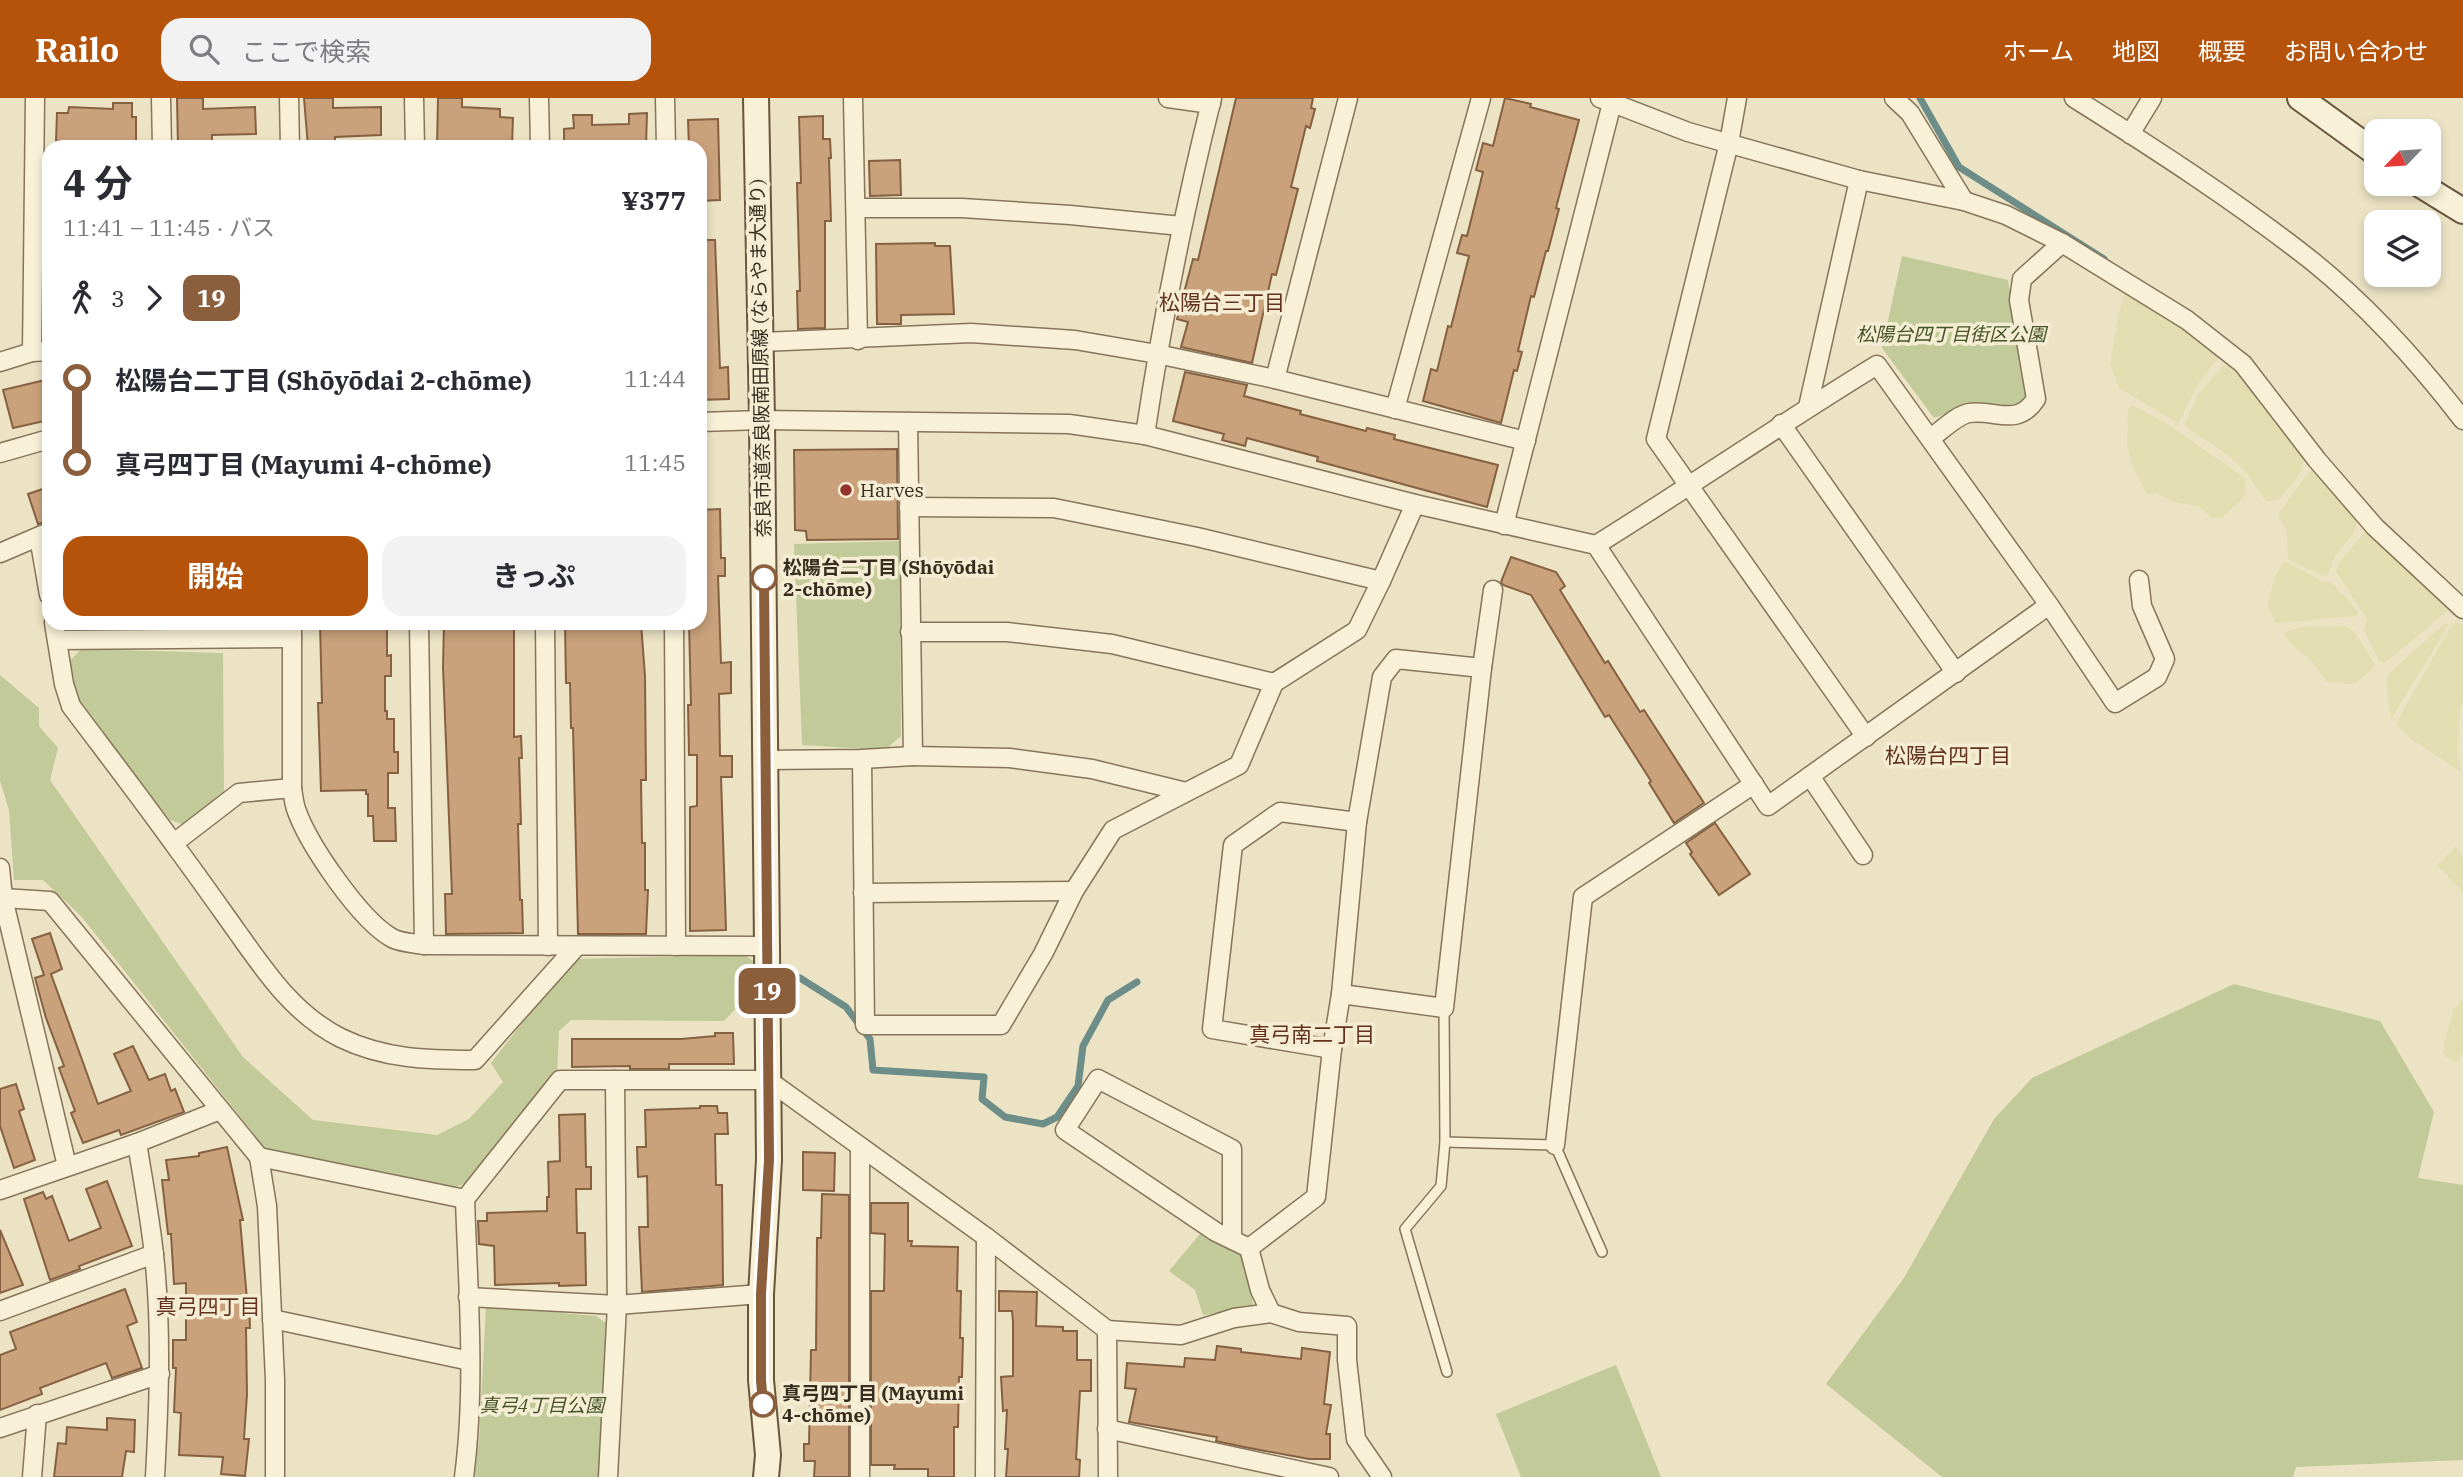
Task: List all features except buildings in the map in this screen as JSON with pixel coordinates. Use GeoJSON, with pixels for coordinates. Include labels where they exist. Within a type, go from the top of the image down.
{"type":"FeatureCollection","features":[{"type":"Feature","properties":{"kind":"street"},"geometry":{"type":"LineString","coordinates":[[0,362],[40,351],[35,98]]}},
{"type":"Feature","properties":{"kind":"street"},"geometry":{"type":"LineString","coordinates":[[161,98],[162,140]]}},
{"type":"Feature","properties":{"kind":"street"},"geometry":{"type":"LineString","coordinates":[[289,98],[290,140]]}},
{"type":"Feature","properties":{"kind":"street"},"geometry":{"type":"LineString","coordinates":[[414,98],[415,140]]}},
{"type":"Feature","properties":{"kind":"street"},"geometry":{"type":"LineString","coordinates":[[539,98],[540,140]]}},
{"type":"Feature","properties":{"kind":"street"},"geometry":{"type":"LineString","coordinates":[[665,98],[666,140]]}},
{"type":"Feature","properties":{"kind":"street","name":"奈良市道奈良阪南田原線 (ならやま大通り)"},"geometry":{"type":"LineString","coordinates":[[756,98],[769,1160],[761,1294],[761,1380],[768,1455],[766,1477]]}},
{"type":"Feature","properties":{"kind":"street"},"geometry":{"type":"LineString","coordinates":[[853,98],[858,340]]}},
{"type":"Feature","properties":{"kind":"street"},"geometry":{"type":"LineString","coordinates":[[1145,435],[1181,226],[1212,101],[1168,98]]}},
{"type":"Feature","properties":{"kind":"street"},"geometry":{"type":"LineString","coordinates":[[1275,379],[1349,98]]}},
{"type":"Feature","properties":{"kind":"street"},"geometry":{"type":"LineString","coordinates":[[1395,409],[1481,98]]}},
{"type":"Feature","properties":{"kind":"street"},"geometry":{"type":"LineString","coordinates":[[1737,98],[1729,144],[1656,439],[1866,737]]}},
{"type":"Feature","properties":{"kind":"street"},"geometry":{"type":"LineString","coordinates":[[1894,98],[1910,113],[1964,201]]}},
{"type":"Feature","properties":{"kind":"street"},"geometry":{"type":"LineString","coordinates":[[2074,98],[2256,219],[2314,263],[2381,325],[2432,380],[2463,420]]}},
{"type":"Feature","properties":{"kind":"street"},"geometry":{"type":"LineString","coordinates":[[2130,134],[2152,98]]}},
{"type":"Feature","properties":{"kind":"street"},"geometry":{"type":"LineString","coordinates":[[2300,98],[2364,144]]}},
{"type":"Feature","properties":{"kind":"street"},"geometry":{"type":"LineString","coordinates":[[1504,525],[1606,100],[1688,132],[1729,144],[1859,180],[1964,201],[2006,215],[2062,243],[2187,320],[2243,364],[2317,460],[2375,527],[2463,609]]}},
{"type":"Feature","properties":{"kind":"street"},"geometry":{"type":"LineString","coordinates":[[1808,407],[1859,180]]}},
{"type":"Feature","properties":{"kind":"street"},"geometry":{"type":"LineString","coordinates":[[2432,196],[2463,232]]}},
{"type":"Feature","properties":{"kind":"street"},"geometry":{"type":"LineString","coordinates":[[2438,196],[2463,211]]}},
{"type":"Feature","properties":{"kind":"street"},"geometry":{"type":"LineString","coordinates":[[856,208],[962,208],[1181,226]]}},
{"type":"Feature","properties":{"kind":"street"},"geometry":{"type":"LineString","coordinates":[[1931,438],[1967,413],[2014,416],[2028,411],[2036,399],[2019,300],[2022,279],[2062,243]]}},
{"type":"Feature","properties":{"kind":"street"},"geometry":{"type":"LineString","coordinates":[[761,342],[858,340],[971,333],[1075,340],[1275,379],[1526,441]]}},
{"type":"Feature","properties":{"kind":"street"},"geometry":{"type":"LineString","coordinates":[[707,422],[762,420],[1069,424],[1145,435],[1415,504],[1597,545],[1781,424],[1877,365],[2049,605],[2115,704],[2157,677],[2165,659],[2142,606],[2139,580]]}},
{"type":"Feature","properties":{"kind":"street"},"geometry":{"type":"LineString","coordinates":[[908,422],[913,756]]}},
{"type":"Feature","properties":{"kind":"street"},"geometry":{"type":"LineString","coordinates":[[1781,424],[1956,673]]}},
{"type":"Feature","properties":{"kind":"street"},"geometry":{"type":"LineString","coordinates":[[0,453],[42,441]]}},
{"type":"Feature","properties":{"kind":"street"},"geometry":{"type":"LineString","coordinates":[[862,759],[865,1025],[1001,1025],[1043,954],[1074,891],[1113,830],[1239,765],[1274,683],[1357,630],[1415,504]]}},
{"type":"Feature","properties":{"kind":"street"},"geometry":{"type":"LineString","coordinates":[[909,507],[1054,508],[1197,537],[1381,581]]}},
{"type":"Feature","properties":{"kind":"street"},"geometry":{"type":"LineString","coordinates":[[0,553],[42,535]]}},
{"type":"Feature","properties":{"kind":"street"},"geometry":{"type":"LineString","coordinates":[[1597,545],[1768,806],[2049,605]]}},
{"type":"Feature","properties":{"kind":"street"},"geometry":{"type":"LineString","coordinates":[[1341,994],[1444,1008],[1493,590]]}},
{"type":"Feature","properties":{"kind":"street"},"geometry":{"type":"LineString","coordinates":[[576,947],[475,1060],[418,1060],[370,1051],[312,1021],[292,1003],[267,973],[71,706],[64,684],[55,631],[292,630],[292,788],[296,808],[327,866],[368,919],[393,939],[424,945],[767,946]]}},
{"type":"Feature","properties":{"kind":"street"},"geometry":{"type":"LineString","coordinates":[[419,630],[424,945]]}},
{"type":"Feature","properties":{"kind":"street"},"geometry":{"type":"LineString","coordinates":[[545,630],[548,946]]}},
{"type":"Feature","properties":{"kind":"street"},"geometry":{"type":"LineString","coordinates":[[674,630],[676,946]]}},
{"type":"Feature","properties":{"kind":"street"},"geometry":{"type":"LineString","coordinates":[[910,632],[1007,632],[1112,644],[1274,683]]}},
{"type":"Feature","properties":{"kind":"street"},"geometry":{"type":"LineString","coordinates":[[1249,1248],[1316,1196],[1332,1049],[1341,994],[1357,822],[1382,677],[1396,659],[1482,668]]}},
{"type":"Feature","properties":{"kind":"street"},"geometry":{"type":"LineString","coordinates":[[766,760],[913,756],[1010,758],[1092,769],[1186,792]]}},
{"type":"Feature","properties":{"kind":"street"},"geometry":{"type":"LineString","coordinates":[[1811,776],[1863,855]]}},
{"type":"Feature","properties":{"kind":"street"},"geometry":{"type":"LineString","coordinates":[[1555,1145],[1583,897],[1754,784]]}},
{"type":"Feature","properties":{"kind":"street"},"geometry":{"type":"LineString","coordinates":[[174,843],[239,793],[292,788]]}},
{"type":"Feature","properties":{"kind":"street"},"geometry":{"type":"LineString","coordinates":[[1332,1049],[1212,1029],[1233,845],[1280,812],[1357,822]]}},
{"type":"Feature","properties":{"kind":"street"},"geometry":{"type":"LineString","coordinates":[[0,867],[3,898],[67,1166]]}},
{"type":"Feature","properties":{"kind":"street"},"geometry":{"type":"LineString","coordinates":[[863,893],[1074,891]]}},
{"type":"Feature","properties":{"kind":"street"},"geometry":{"type":"LineString","coordinates":[[3,898],[50,901],[258,1157],[268,1206],[275,1477]]}},
{"type":"Feature","properties":{"kind":"street"},"geometry":{"type":"LineString","coordinates":[[1232,1240],[1232,1149],[1098,1079],[1065,1130],[1216,1232],[1232,1240],[1249,1248]]}},
{"type":"Feature","properties":{"kind":"street"},"geometry":{"type":"LineString","coordinates":[[464,1477],[469,1440],[470,1361],[465,1199],[560,1080],[768,1080],[860,1149],[986,1237],[1107,1330],[1181,1335],[1234,1318],[1271,1313],[1298,1322],[1347,1326],[1347,1360],[1356,1439],[1382,1477]]}},
{"type":"Feature","properties":{"kind":"street"},"geometry":{"type":"LineString","coordinates":[[608,1477],[617,1305],[615,1080]]}},
{"type":"Feature","properties":{"kind":"street"},"geometry":{"type":"LineString","coordinates":[[0,1190],[137,1143],[220,1110]]}},
{"type":"Feature","properties":{"kind":"street"},"geometry":{"type":"LineString","coordinates":[[137,1143],[154,1254],[160,1374],[155,1477]]}},
{"type":"Feature","properties":{"kind":"street"},"geometry":{"type":"LineString","coordinates":[[860,1149],[860,1477]]}},
{"type":"Feature","properties":{"kind":"street"},"geometry":{"type":"LineString","coordinates":[[258,1157],[465,1199]]}},
{"type":"Feature","properties":{"kind":"street"},"geometry":{"type":"LineString","coordinates":[[985,1477],[986,1237]]}},
{"type":"Feature","properties":{"kind":"street"},"geometry":{"type":"LineString","coordinates":[[1249,1248],[1260,1290],[1271,1313]]}},
{"type":"Feature","properties":{"kind":"street"},"geometry":{"type":"LineString","coordinates":[[0,1311],[154,1254]]}},
{"type":"Feature","properties":{"kind":"street"},"geometry":{"type":"LineString","coordinates":[[468,1297],[617,1305],[761,1294]]}},
{"type":"Feature","properties":{"kind":"street"},"geometry":{"type":"LineString","coordinates":[[272,1319],[470,1361]]}},
{"type":"Feature","properties":{"kind":"street"},"geometry":{"type":"LineString","coordinates":[[1107,1330],[1108,1477]]}},
{"type":"Feature","properties":{"kind":"street"},"geometry":{"type":"LineString","coordinates":[[0,1428],[160,1374]]}},
{"type":"Feature","properties":{"kind":"street"},"geometry":{"type":"LineString","coordinates":[[32,1477],[37,1414]]}},
{"type":"Feature","properties":{"kind":"street"},"geometry":{"type":"LineString","coordinates":[[1107,1429],[1329,1477]]}},
{"type":"Feature","properties":{"kind":"lane"},"geometry":{"type":"LineString","coordinates":[[1444,1008],[1445,1142],[1441,1186],[1405,1229],[1447,1372]]}},
{"type":"Feature","properties":{"kind":"lane"},"geometry":{"type":"LineString","coordinates":[[1445,1142],[1555,1145],[1602,1252]]}},
{"type":"Feature","properties":{"kind":"shaded area"},"geometry":{"type":"Polygon","coordinates":[[[2127,287],[2222,353],[2200,381],[2178,423],[2119,388],[2110,364],[2119,312],[2127,287]]]}},
{"type":"Feature","properties":{"kind":"shaded area"},"geometry":{"type":"Polygon","coordinates":[[[2227,361],[2247,376],[2305,458],[2300,473],[2280,498],[2273,501],[2267,501],[2262,496],[2246,472],[2224,452],[2184,426],[2198,394],[2227,361]]]}},
{"type":"Feature","properties":{"kind":"shaded area"},"geometry":{"type":"Polygon","coordinates":[[[2132,405],[2166,423],[2245,478],[2246,490],[2243,498],[2222,518],[2213,518],[2198,506],[2173,502],[2155,493],[2147,495],[2133,467],[2127,445],[2128,409],[2132,405]]]}},
{"type":"Feature","properties":{"kind":"shaded area"},"geometry":{"type":"Polygon","coordinates":[[[2312,471],[2316,472],[2356,515],[2357,523],[2353,533],[2335,556],[2328,574],[2323,576],[2288,559],[2287,532],[2278,514],[2312,471]]]}},
{"type":"Feature","properties":{"kind":"shaded area"},"geometry":{"type":"Polygon","coordinates":[[[2367,529],[2450,609],[2385,663],[2379,661],[2364,630],[2367,619],[2336,571],[2338,564],[2367,529]]]}},
{"type":"Feature","properties":{"kind":"shaded area"},"geometry":{"type":"Polygon","coordinates":[[[2284,561],[2324,582],[2330,581],[2358,612],[2357,616],[2276,623],[2269,610],[2268,599],[2284,561]]]}},
{"type":"Feature","properties":{"kind":"shaded area"},"geometry":{"type":"Polygon","coordinates":[[[2456,622],[2463,625],[2463,700],[2457,750],[2461,772],[2411,739],[2396,724],[2451,626],[2456,622]]]}},
{"type":"Feature","properties":{"kind":"shaded area"},"geometry":{"type":"Polygon","coordinates":[[[2444,624],[2449,624],[2391,719],[2387,675],[2444,624]]]}},
{"type":"Feature","properties":{"kind":"shaded area"},"geometry":{"type":"Polygon","coordinates":[[[2345,626],[2354,631],[2375,665],[2354,684],[2326,681],[2311,660],[2290,643],[2284,633],[2301,627],[2345,626]]]}},
{"type":"Feature","properties":{"kind":"shaded area"},"geometry":{"type":"Polygon","coordinates":[[[2456,846],[2463,858],[2463,892],[2437,865],[2456,846]]]}},
{"type":"Feature","properties":{"kind":"shaded area"},"geometry":{"type":"Polygon","coordinates":[[[2463,999],[2463,1052],[2458,1062],[2455,1062],[2446,1058],[2443,1053],[2453,1010],[2463,999]]]}},
{"type":"Feature","properties":{"kind":"green space","name":"松陽台四丁目街区公園"},"geometry":{"type":"Polygon","coordinates":[[[1902,256],[2008,280],[2027,399],[2017,407],[1969,405],[1934,418],[1882,348],[1902,256]]]}},
{"type":"Feature","properties":{"kind":"green space"},"geometry":{"type":"Polygon","coordinates":[[[900,541],[901,736],[885,750],[802,745],[794,544],[900,541]]]}},
{"type":"Feature","properties":{"kind":"green space"},"geometry":{"type":"Polygon","coordinates":[[[81,649],[223,653],[224,794],[185,825],[170,820],[76,699],[68,663],[81,649]]]}},
{"type":"Feature","properties":{"kind":"green space"},"geometry":{"type":"Polygon","coordinates":[[[0,675],[39,708],[39,726],[58,748],[50,780],[243,1057],[313,1120],[437,1135],[469,1119],[503,1082],[491,1063],[572,959],[744,955],[755,962],[754,990],[724,1021],[571,1020],[559,1031],[557,1075],[468,1182],[451,1189],[265,1148],[81,916],[43,880],[14,880],[9,810],[0,781],[0,675]]]}},
{"type":"Feature","properties":{"kind":"green space"},"geometry":{"type":"Polygon","coordinates":[[[2234,984],[2380,1021],[2434,1112],[2418,1178],[2463,1185],[2463,1460],[2296,1467],[2293,1477],[1942,1477],[1826,1384],[1904,1278],[1994,1119],[2032,1078],[2234,984]]]}},
{"type":"Feature","properties":{"kind":"green space"},"geometry":{"type":"Polygon","coordinates":[[[1200,1234],[1214,1243],[1241,1250],[1254,1307],[1203,1315],[1195,1290],[1169,1271],[1200,1234]]]}},
{"type":"Feature","properties":{"kind":"green space","name":"真弓4丁目公園"},"geometry":{"type":"Polygon","coordinates":[[[486,1306],[596,1316],[606,1323],[600,1477],[473,1477],[479,1440],[486,1306]]]}},
{"type":"Feature","properties":{"kind":"green space"},"geometry":{"type":"Polygon","coordinates":[[[1616,1365],[1661,1477],[1521,1477],[1496,1414],[1616,1365]]]}},
{"type":"Feature","properties":{"kind":"waterway"},"geometry":{"type":"LineString","coordinates":[[1920,98],[1959,167],[2104,259]]}},
{"type":"Feature","properties":{"kind":"waterway"},"geometry":{"type":"LineString","coordinates":[[800,978],[846,1007],[870,1039],[873,1070],[984,1077],[982,1099],[1005,1117],[1043,1124],[1057,1117],[1078,1086],[1083,1046],[1108,1000],[1137,982]]}},
{"type":"Feature","properties":{"kind":"bus line","name":"19"},"geometry":{"type":"LineString","coordinates":[[763,1404],[761,1294],[769,1160],[764,578]]}},
{"type":"Feature","properties":{"kind":"place","name":"Harves"},"geometry":{"type":"Point","coordinates":[846,490]}},
{"type":"Feature","properties":{"kind":"place","name":"松陽台二丁目 (Shōyōdai 2-chōme)"},"geometry":{"type":"Point","coordinates":[764,578]}},
{"type":"Feature","properties":{"kind":"place","name":"真弓四丁目 (Mayumi 4-chōme)"},"geometry":{"type":"Point","coordinates":[763,1404]}},
{"type":"Feature","properties":{"kind":"district","name":"松陽台三丁目"},"geometry":{"type":"Point","coordinates":[1222,303]}},
{"type":"Feature","properties":{"kind":"district","name":"松陽台四丁目"},"geometry":{"type":"Point","coordinates":[1948,756]}},
{"type":"Feature","properties":{"kind":"district","name":"真弓南二丁目"},"geometry":{"type":"Point","coordinates":[1312,1035]}},
{"type":"Feature","properties":{"kind":"district","name":"真弓四丁目"},"geometry":{"type":"Point","coordinates":[208,1307]}}]}
